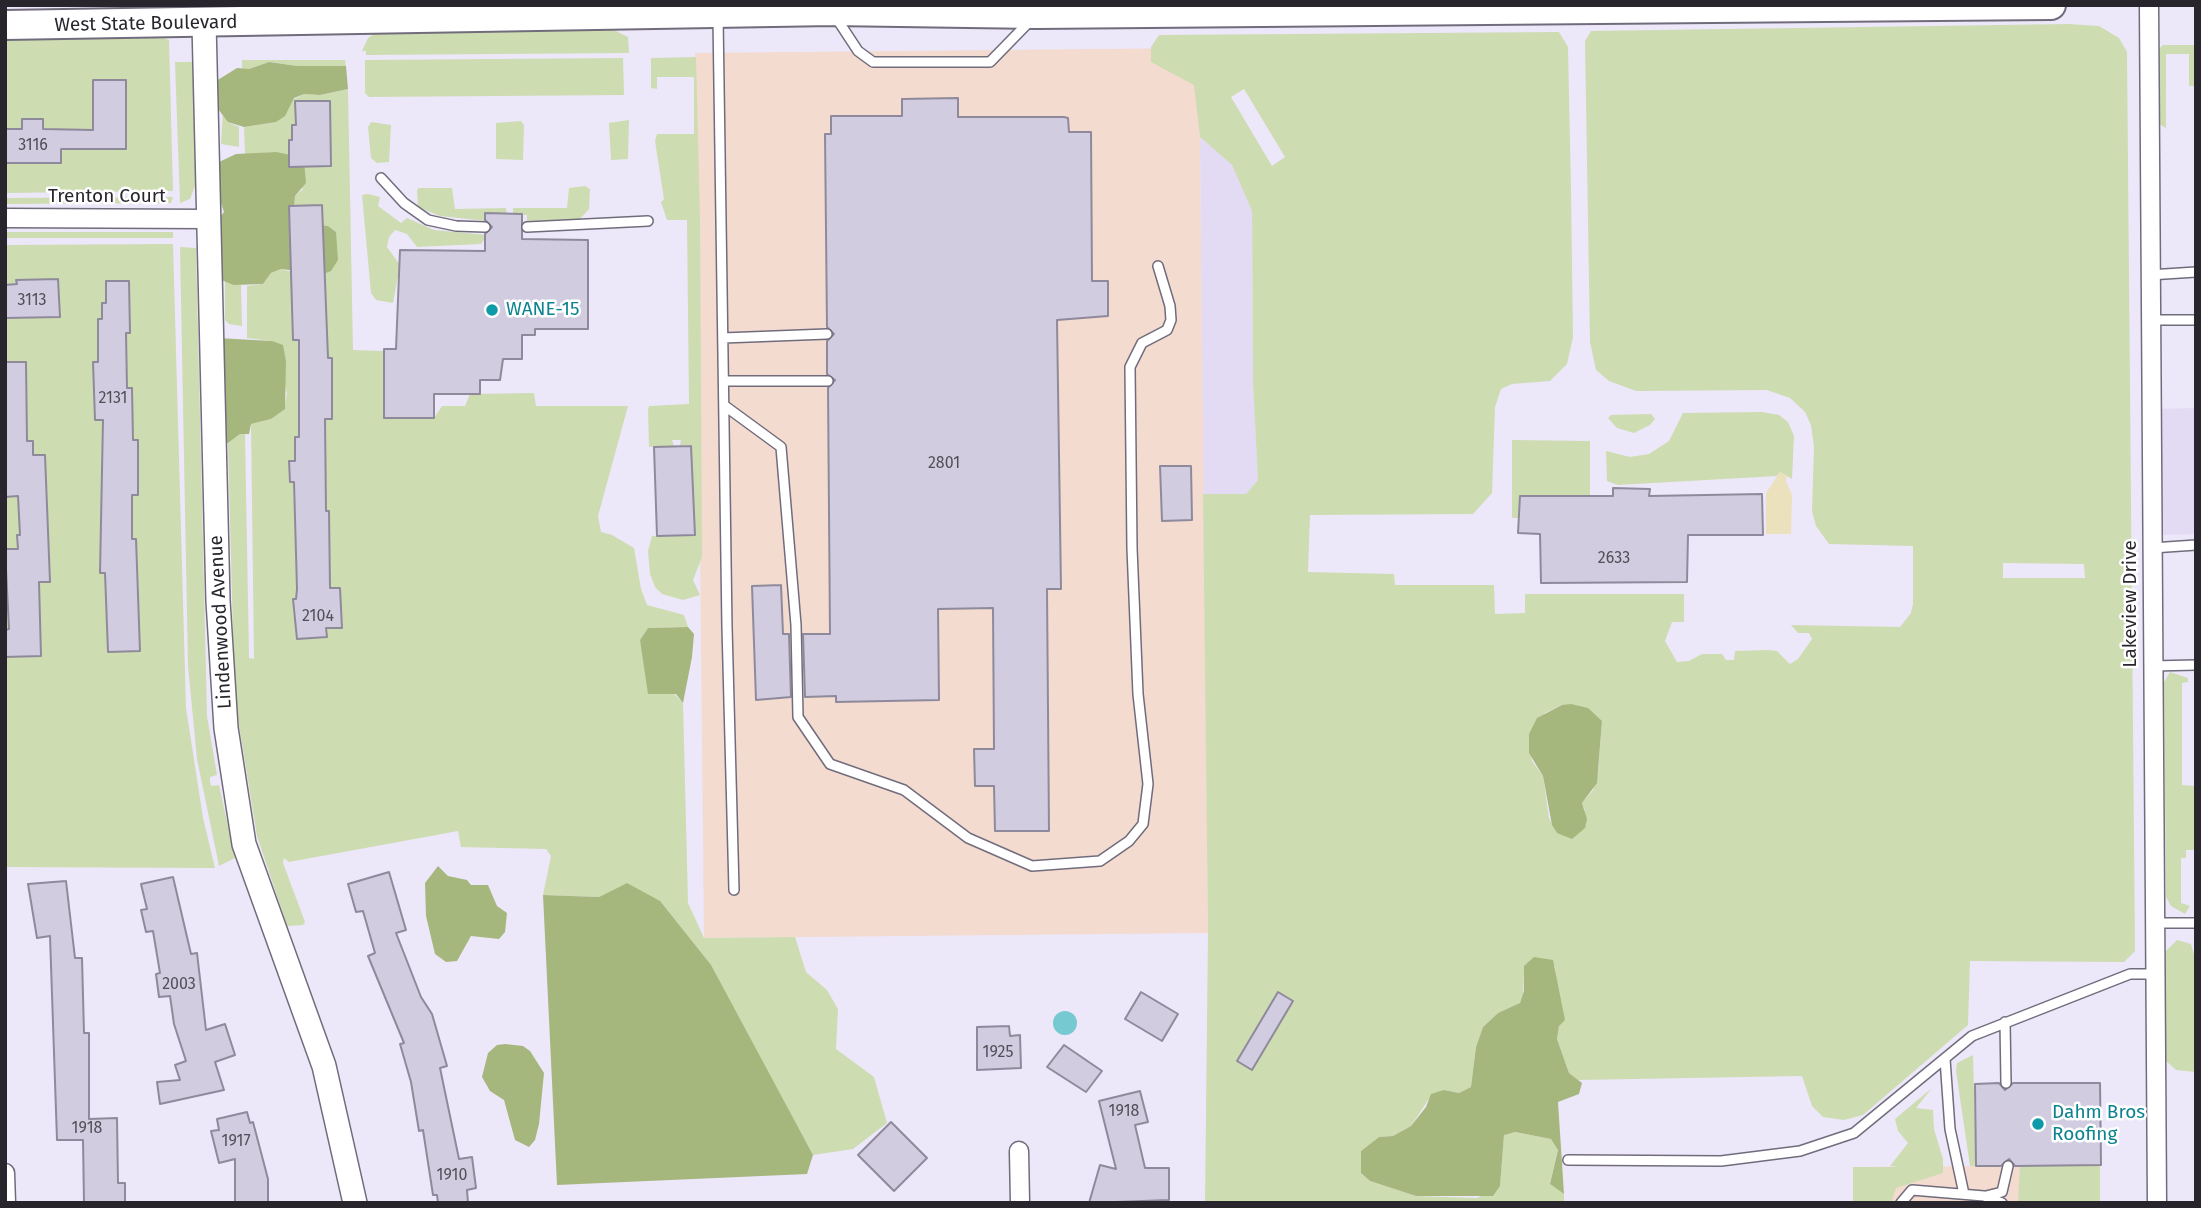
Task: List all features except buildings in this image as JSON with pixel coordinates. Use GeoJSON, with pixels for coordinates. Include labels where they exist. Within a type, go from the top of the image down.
{"type":"FeatureCollection","features":[{"type":"Feature","properties":{"kind":"main road","name":"West State Boulevard"},"geometry":{"type":"LineString","coordinates":[[5,25],[204,23],[679,10],[1036,14],[1224,8],[2051,5]]}},
{"type":"Feature","properties":{"kind":"street","name":"Lakeview Drive"},"geometry":{"type":"LineString","coordinates":[[2149,5],[2157,1203]]}},
{"type":"Feature","properties":{"kind":"street","name":"Lindenwood Avenue"},"geometry":{"type":"LineString","coordinates":[[204,23],[218,601],[228,741],[244,845],[324,1066],[355,1203]]}},
{"type":"Feature","properties":{"kind":"street","name":"Trenton Court"},"geometry":{"type":"LineString","coordinates":[[5,218],[208,219]]}},
{"type":"Feature","properties":{"kind":"street"},"geometry":{"type":"LineString","coordinates":[[1019,1151],[1020,1203]]}},
{"type":"Feature","properties":{"kind":"street"},"geometry":{"type":"LineString","coordinates":[[5,1174],[6,1203]]}},
{"type":"Feature","properties":{"kind":"lane"},"geometry":{"type":"LineString","coordinates":[[715,11],[734,890]]}},
{"type":"Feature","properties":{"kind":"lane"},"geometry":{"type":"LineString","coordinates":[[832,11],[859,51],[873,62],[990,62],[1036,14]]}},
{"type":"Feature","properties":{"kind":"lane"},"geometry":{"type":"LineString","coordinates":[[381,178],[404,203],[428,220],[456,226],[485,227]]}},
{"type":"Feature","properties":{"kind":"lane"},"geometry":{"type":"LineString","coordinates":[[527,227],[648,221]]}},
{"type":"Feature","properties":{"kind":"lane"},"geometry":{"type":"LineString","coordinates":[[724,406],[781,447],[796,625],[798,717],[830,764],[904,790],[968,838],[1032,866],[1100,861],[1129,842],[1143,824],[1148,784],[1138,694],[1132,548],[1130,367],[1142,343],[1167,330],[1171,320],[1158,266]]}},
{"type":"Feature","properties":{"kind":"lane"},"geometry":{"type":"LineString","coordinates":[[2149,275],[2196,272]]}},
{"type":"Feature","properties":{"kind":"lane"},"geometry":{"type":"LineString","coordinates":[[2150,320],[2196,320]]}},
{"type":"Feature","properties":{"kind":"lane"},"geometry":{"type":"LineString","coordinates":[[723,338],[827,334]]}},
{"type":"Feature","properties":{"kind":"lane"},"geometry":{"type":"LineString","coordinates":[[724,381],[828,381]]}},
{"type":"Feature","properties":{"kind":"lane"},"geometry":{"type":"LineString","coordinates":[[2151,548],[2196,545]]}},
{"type":"Feature","properties":{"kind":"lane"},"geometry":{"type":"LineString","coordinates":[[2152,666],[2196,665]]}},
{"type":"Feature","properties":{"kind":"lane"},"geometry":{"type":"LineString","coordinates":[[2155,923],[2196,923]]}},
{"type":"Feature","properties":{"kind":"lane"},"geometry":{"type":"LineString","coordinates":[[1568,1160],[1721,1161],[1800,1151],[1854,1133],[1972,1036],[2130,974],[2155,974]]}},
{"type":"Feature","properties":{"kind":"lane"},"geometry":{"type":"LineString","coordinates":[[2005,1022],[2006,1083]]}},
{"type":"Feature","properties":{"kind":"lane"},"geometry":{"type":"LineString","coordinates":[[1945,1059],[1950,1129],[1964,1194]]}},
{"type":"Feature","properties":{"kind":"lane"},"geometry":{"type":"LineString","coordinates":[[1984,1196],[2002,1192],[2008,1166]]}},
{"type":"Feature","properties":{"kind":"lane"},"geometry":{"type":"LineString","coordinates":[[1901,1203],[1912,1190],[1984,1196],[2002,1203]]}},
{"type":"Feature","properties":{"kind":"shaded area"},"geometry":{"type":"Polygon","coordinates":[[[1199,48],[1208,933],[704,938],[695,53],[1199,48]]]}},
{"type":"Feature","properties":{"kind":"shaded area"},"geometry":{"type":"Polygon","coordinates":[[[1200,137],[1232,165],[1252,211],[1253,384],[1258,480],[1246,494],[1203,494],[1200,137]]]}},
{"type":"Feature","properties":{"kind":"shaded area"},"geometry":{"type":"Polygon","coordinates":[[[2196,408],[2196,534],[2159,535],[2157,409],[2196,408]]]}},
{"type":"Feature","properties":{"kind":"shaded area"},"geometry":{"type":"Polygon","coordinates":[[[2100,1165],[2100,1203],[1853,1203],[1853,1167],[2100,1165]]]}},
{"type":"Feature","properties":{"kind":"green space"},"geometry":{"type":"Polygon","coordinates":[[[2068,24],[2099,26],[2119,38],[2127,52],[2135,951],[2124,962],[1970,961],[1968,1025],[1863,1115],[1844,1120],[1823,1117],[1812,1106],[1802,1076],[1578,1080],[1569,1073],[1557,1039],[1559,1026],[1555,966],[1524,973],[1523,997],[1519,1004],[1498,1013],[1483,1027],[1476,1047],[1471,1087],[1459,1093],[1444,1090],[1428,1100],[1411,1126],[1393,1136],[1379,1137],[1361,1151],[1361,1173],[1370,1181],[1416,1196],[1477,1198],[1500,1186],[1504,1134],[1515,1132],[1551,1139],[1558,1149],[1550,1184],[1564,1194],[1564,1203],[1205,1203],[1208,933],[1203,494],[1246,494],[1258,480],[1253,384],[1252,211],[1232,165],[1200,137],[1194,85],[1151,62],[1151,47],[1159,35],[1559,32],[1568,47],[1573,337],[1567,364],[1550,381],[1512,384],[1501,389],[1495,407],[1492,493],[1473,514],[1310,515],[1308,572],[1394,574],[1395,585],[1494,585],[1495,614],[1525,613],[1525,594],[1684,594],[1684,622],[1672,622],[1665,641],[1677,662],[1689,661],[1702,654],[1722,654],[1726,660],[1734,660],[1735,651],[1767,650],[1777,651],[1790,664],[1798,659],[1812,639],[1809,633],[1798,633],[1791,625],[1900,627],[1911,613],[1913,546],[1829,544],[1816,526],[1812,511],[1814,447],[1811,425],[1805,412],[1790,398],[1767,390],[1636,391],[1609,381],[1596,370],[1590,342],[1585,41],[1591,31],[2068,24]],[[1244,89],[1231,97],[1272,166],[1285,157],[1244,89]],[[2003,563],[2003,578],[2085,578],[2084,564],[2003,563]],[[1562,705],[1545,713],[1529,734],[1529,744],[1532,761],[1543,776],[1549,818],[1557,833],[1585,811],[1582,803],[1593,790],[1598,773],[1602,722],[1562,705]]]}},
{"type":"Feature","properties":{"kind":"green space"},"geometry":{"type":"Polygon","coordinates":[[[614,30],[628,37],[629,53],[366,55],[366,51],[362,51],[368,38],[375,33],[614,30]]]}},
{"type":"Feature","properties":{"kind":"green space"},"geometry":{"type":"Polygon","coordinates":[[[156,35],[169,40],[173,191],[5,193],[5,37],[156,35]]]}},
{"type":"Feature","properties":{"kind":"green space"},"geometry":{"type":"Polygon","coordinates":[[[2163,45],[2196,45],[2196,86],[2189,86],[2189,54],[2166,54],[2166,128],[2157,123],[2158,50],[2163,45]]]}},
{"type":"Feature","properties":{"kind":"green space"},"geometry":{"type":"Polygon","coordinates":[[[696,57],[702,557],[693,580],[700,595],[683,600],[662,594],[655,587],[650,574],[648,551],[652,536],[695,534],[691,446],[680,445],[681,440],[672,440],[674,446],[649,447],[648,410],[649,406],[689,404],[687,220],[667,220],[661,202],[664,199],[655,141],[657,134],[694,134],[694,77],[657,77],[657,89],[651,88],[651,58],[696,57]]]}},
{"type":"Feature","properties":{"kind":"green space"},"geometry":{"type":"Polygon","coordinates":[[[623,58],[624,95],[369,97],[365,93],[365,60],[623,58]]]}},
{"type":"Feature","properties":{"kind":"green space"},"geometry":{"type":"Polygon","coordinates":[[[242,60],[345,60],[346,66],[297,66],[269,62],[246,70],[242,68],[242,60]]]}},
{"type":"Feature","properties":{"kind":"green space"},"geometry":{"type":"Polygon","coordinates":[[[175,62],[193,62],[196,83],[195,186],[190,199],[180,203],[175,62]]]}},
{"type":"Feature","properties":{"kind":"green space"},"geometry":{"type":"Polygon","coordinates":[[[269,62],[297,66],[346,66],[348,89],[320,95],[304,94],[294,98],[285,116],[276,122],[244,127],[228,122],[215,105],[213,83],[237,68],[249,69],[269,62]]]}},
{"type":"Feature","properties":{"kind":"green space"},"geometry":{"type":"Polygon","coordinates":[[[348,89],[353,350],[384,351],[384,418],[434,418],[442,406],[465,406],[470,394],[534,393],[536,406],[628,406],[598,516],[601,532],[634,548],[641,589],[647,605],[684,615],[688,627],[648,628],[640,641],[646,665],[683,703],[688,903],[704,938],[795,937],[806,972],[827,990],[838,1009],[836,1049],[874,1077],[887,1123],[853,1149],[813,1155],[774,1084],[627,883],[599,897],[543,895],[551,856],[546,849],[461,847],[458,831],[289,862],[284,858],[283,863],[305,922],[303,925],[287,926],[257,836],[238,719],[234,673],[228,443],[240,434],[245,434],[249,658],[254,659],[251,424],[271,419],[284,409],[287,394],[284,380],[286,361],[272,341],[247,338],[247,286],[263,284],[271,273],[281,269],[299,274],[336,232],[328,226],[313,224],[294,208],[295,196],[303,189],[276,152],[245,154],[244,127],[276,122],[288,110],[290,101],[304,94],[320,95],[348,89]]]}},
{"type":"Feature","properties":{"kind":"green space"},"geometry":{"type":"Polygon","coordinates":[[[223,112],[228,122],[239,127],[239,147],[221,144],[223,112]]]}},
{"type":"Feature","properties":{"kind":"green space"},"geometry":{"type":"Polygon","coordinates":[[[629,120],[628,159],[611,160],[609,123],[629,120]]]}},
{"type":"Feature","properties":{"kind":"green space"},"geometry":{"type":"Polygon","coordinates":[[[521,121],[524,125],[523,160],[496,159],[496,123],[521,121]]]}},
{"type":"Feature","properties":{"kind":"green space"},"geometry":{"type":"Polygon","coordinates":[[[371,122],[391,125],[389,162],[377,163],[371,158],[368,127],[371,122]]]}},
{"type":"Feature","properties":{"kind":"green space"},"geometry":{"type":"Polygon","coordinates":[[[276,152],[301,157],[304,161],[306,183],[295,196],[294,208],[313,224],[328,226],[336,232],[338,260],[331,271],[323,274],[281,269],[271,273],[263,284],[234,285],[216,278],[214,225],[224,212],[221,203],[215,199],[219,162],[236,154],[276,152]]]}},
{"type":"Feature","properties":{"kind":"green space"},"geometry":{"type":"Polygon","coordinates":[[[585,186],[590,189],[589,209],[580,219],[527,221],[527,215],[513,215],[513,208],[567,208],[569,188],[585,186]]]}},
{"type":"Feature","properties":{"kind":"green space"},"geometry":{"type":"Polygon","coordinates":[[[419,188],[452,188],[455,209],[506,208],[507,215],[487,221],[440,216],[418,207],[419,188]]]}},
{"type":"Feature","properties":{"kind":"green space"},"geometry":{"type":"Polygon","coordinates":[[[362,195],[380,197],[378,206],[401,223],[407,218],[434,230],[487,235],[481,244],[417,247],[407,234],[395,230],[389,237],[387,247],[400,265],[393,303],[376,300],[371,293],[362,195]]]}},
{"type":"Feature","properties":{"kind":"green space"},"geometry":{"type":"Polygon","coordinates":[[[173,197],[171,203],[5,204],[5,198],[173,197]]]}},
{"type":"Feature","properties":{"kind":"green space"},"geometry":{"type":"Polygon","coordinates":[[[5,232],[173,232],[173,238],[5,238],[5,232]]]}},
{"type":"Feature","properties":{"kind":"green space"},"geometry":{"type":"Polygon","coordinates":[[[173,244],[186,708],[203,818],[215,868],[5,867],[5,245],[173,244]]]}},
{"type":"Feature","properties":{"kind":"green space"},"geometry":{"type":"Polygon","coordinates":[[[180,247],[196,248],[207,716],[217,775],[210,777],[210,780],[211,786],[219,785],[235,858],[219,866],[197,759],[188,666],[180,247]]]}},
{"type":"Feature","properties":{"kind":"green space"},"geometry":{"type":"Polygon","coordinates":[[[225,281],[241,285],[242,326],[229,324],[225,320],[225,281]]]}},
{"type":"Feature","properties":{"kind":"green space"},"geometry":{"type":"Polygon","coordinates":[[[217,338],[272,341],[283,345],[286,361],[285,409],[271,419],[251,424],[249,434],[240,434],[228,443],[221,441],[217,338]]]}},
{"type":"Feature","properties":{"kind":"green space"},"geometry":{"type":"Polygon","coordinates":[[[1762,412],[1779,415],[1788,422],[1794,436],[1792,479],[1780,472],[1777,476],[1618,485],[1607,481],[1606,451],[1630,457],[1649,454],[1669,441],[1683,413],[1762,412]]]}},
{"type":"Feature","properties":{"kind":"green space"},"geometry":{"type":"Polygon","coordinates":[[[1651,414],[1655,419],[1650,425],[1634,433],[1617,428],[1608,418],[1611,415],[1651,414]]]}},
{"type":"Feature","properties":{"kind":"green space"},"geometry":{"type":"Polygon","coordinates":[[[1512,440],[1590,441],[1590,495],[1521,496],[1518,518],[1512,518],[1512,440]]]}},
{"type":"Feature","properties":{"kind":"green space"},"geometry":{"type":"Polygon","coordinates":[[[688,627],[694,634],[683,703],[676,694],[648,694],[640,640],[648,628],[688,627]]]}},
{"type":"Feature","properties":{"kind":"green space"},"geometry":{"type":"Polygon","coordinates":[[[2170,672],[2188,678],[2188,682],[2182,683],[2182,785],[2196,786],[2196,850],[2186,850],[2186,858],[2181,858],[2181,903],[2190,906],[2185,914],[2171,906],[2166,897],[2164,682],[2170,672]]]}},
{"type":"Feature","properties":{"kind":"green space"},"geometry":{"type":"Polygon","coordinates":[[[1562,705],[1588,708],[1602,721],[1597,783],[1582,803],[1587,819],[1585,828],[1572,839],[1557,833],[1552,825],[1543,776],[1529,753],[1529,734],[1537,718],[1562,705]]]}},
{"type":"Feature","properties":{"kind":"green space"},"geometry":{"type":"Polygon","coordinates":[[[438,866],[448,876],[467,880],[471,885],[488,885],[497,906],[507,913],[505,932],[499,939],[471,936],[457,961],[446,962],[435,954],[426,916],[425,883],[438,866]]]}},
{"type":"Feature","properties":{"kind":"green space"},"geometry":{"type":"Polygon","coordinates":[[[627,883],[660,901],[711,965],[813,1155],[807,1174],[557,1185],[543,895],[599,897],[627,883]]]}},
{"type":"Feature","properties":{"kind":"green space"},"geometry":{"type":"Polygon","coordinates":[[[2177,940],[2191,944],[2196,962],[2196,1072],[2176,1070],[2166,1061],[2163,1053],[2163,954],[2177,940]]]}},
{"type":"Feature","properties":{"kind":"green space"},"geometry":{"type":"Polygon","coordinates":[[[1534,957],[1553,960],[1565,1020],[1559,1026],[1557,1039],[1569,1073],[1582,1083],[1579,1094],[1558,1102],[1564,1194],[1550,1184],[1558,1150],[1551,1139],[1515,1132],[1504,1135],[1500,1186],[1493,1196],[1416,1196],[1370,1181],[1361,1173],[1361,1151],[1379,1137],[1393,1136],[1411,1126],[1426,1107],[1431,1094],[1444,1090],[1459,1093],[1471,1087],[1476,1047],[1483,1027],[1498,1013],[1520,1003],[1524,991],[1524,966],[1534,957]]]}},
{"type":"Feature","properties":{"kind":"green space"},"geometry":{"type":"Polygon","coordinates":[[[497,1045],[523,1046],[530,1051],[544,1073],[539,1124],[535,1140],[529,1147],[515,1140],[504,1100],[490,1091],[482,1077],[488,1053],[497,1045]]]}},
{"type":"Feature","properties":{"kind":"green space"},"geometry":{"type":"Polygon","coordinates":[[[1973,1055],[1976,1166],[1970,1166],[1956,1071],[1957,1063],[1973,1055]]]}},
{"type":"Feature","properties":{"kind":"green space"},"geometry":{"type":"Polygon","coordinates":[[[1932,1088],[1916,1108],[1933,1110],[1934,1129],[1943,1159],[1943,1173],[1896,1188],[1891,1203],[1853,1203],[1853,1167],[1899,1167],[1890,1166],[1908,1143],[1898,1131],[1895,1119],[1932,1088]]]}},
{"type":"Feature","properties":{"kind":"green space"},"geometry":{"type":"Polygon","coordinates":[[[2100,1165],[2100,1203],[2018,1203],[2020,1166],[2100,1165]]]}},
{"type":"Feature","properties":{"kind":"sand"},"geometry":{"type":"Polygon","coordinates":[[[1780,472],[1787,476],[1786,481],[1792,495],[1791,534],[1766,534],[1766,493],[1780,472]]]}},
{"type":"Feature","properties":{"kind":"water"},"geometry":{"type":"Polygon","coordinates":[[[1065,1011],[1074,1014],[1077,1023],[1074,1032],[1065,1035],[1056,1032],[1053,1023],[1056,1014],[1065,1011]]]}},
{"type":"Feature","properties":{"kind":"place","name":"WANE-15"},"geometry":{"type":"Point","coordinates":[492,310]}},
{"type":"Feature","properties":{"kind":"place","name":"Dahm Bros Roofing"},"geometry":{"type":"Point","coordinates":[2038,1124]}}]}
